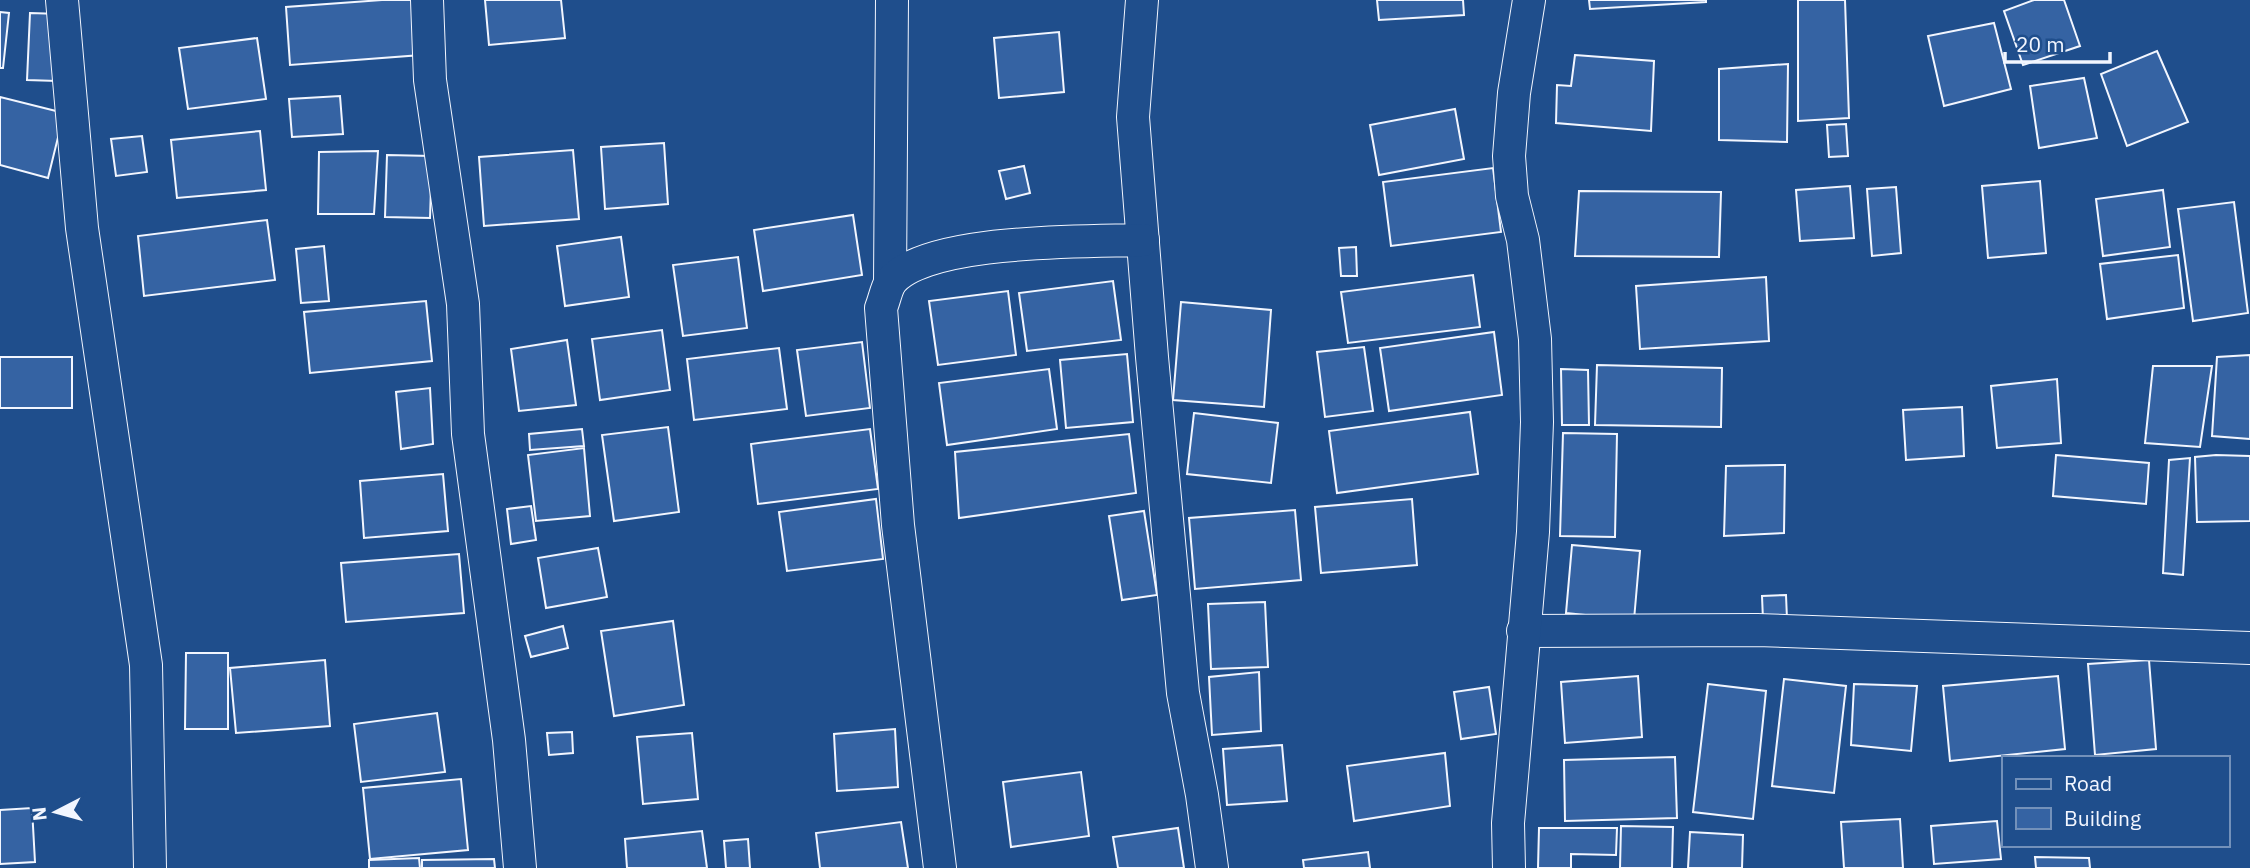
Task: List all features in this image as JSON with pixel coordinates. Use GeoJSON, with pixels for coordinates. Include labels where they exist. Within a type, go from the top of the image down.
{"type":"FeatureCollection","features":[{"type":"Feature","properties":{"kind":"street"},"geometry":{"type":"LineString","coordinates":[[62,0],[82,228],[146,665],[149,868]]}},
{"type":"Feature","properties":{"kind":"street"},"geometry":{"type":"LineString","coordinates":[[427,0],[430,80],[463,304],[468,434],[509,740],[520,868]]}},
{"type":"Feature","properties":{"kind":"street"},"geometry":{"type":"LineString","coordinates":[[892,0],[890,283],[881,308],[881,336],[898,524],[940,868]]}},
{"type":"Feature","properties":{"kind":"street"},"geometry":{"type":"LineString","coordinates":[[1142,0],[1133,117],[1183,693],[1212,868]]}},
{"type":"Feature","properties":{"kind":"street"},"geometry":{"type":"LineString","coordinates":[[1509,868],[1508,823],[1533,518],[1537,422],[1535,340],[1523,240],[1512,196],[1509,156],[1514,93],[1529,0]]}},
{"type":"Feature","properties":{"kind":"street"},"geometry":{"type":"LineString","coordinates":[[890,283],[919,262],[998,245],[1143,240]]}},
{"type":"Feature","properties":{"kind":"street"},"geometry":{"type":"LineString","coordinates":[[1523,631],[1757,629],[2250,648]]}},
{"type":"Feature","properties":{"kind":"building"},"geometry":{"type":"Polygon","coordinates":[[[417,0],[421,55],[290,65],[286,7],[417,0]]]}},
{"type":"Feature","properties":{"kind":"building"},"geometry":{"type":"Polygon","coordinates":[[[485,0],[561,0],[565,38],[489,45],[485,0]]]}},
{"type":"Feature","properties":{"kind":"building"},"geometry":{"type":"Polygon","coordinates":[[[1377,0],[1463,0],[1464,15],[1379,20],[1377,0]]]}},
{"type":"Feature","properties":{"kind":"building"},"geometry":{"type":"Polygon","coordinates":[[[1589,0],[1706,0],[1706,2],[1590,9],[1589,0]]]}},
{"type":"Feature","properties":{"kind":"building"},"geometry":{"type":"Polygon","coordinates":[[[1798,0],[1845,0],[1849,118],[1798,121],[1798,0]]]}},
{"type":"Feature","properties":{"kind":"building"},"geometry":{"type":"Polygon","coordinates":[[[2034,0],[2064,0],[2080,46],[2023,65],[2004,11],[2034,0]]]}},
{"type":"Feature","properties":{"kind":"building"},"geometry":{"type":"Polygon","coordinates":[[[0,12],[9,13],[3,68],[0,68],[0,12]]]}},
{"type":"Feature","properties":{"kind":"building"},"geometry":{"type":"Polygon","coordinates":[[[30,13],[60,14],[57,81],[27,80],[30,13]]]}},
{"type":"Feature","properties":{"kind":"building"},"geometry":{"type":"Polygon","coordinates":[[[1994,23],[2011,89],[1944,106],[1928,36],[1994,23]]]}},
{"type":"Feature","properties":{"kind":"building"},"geometry":{"type":"Polygon","coordinates":[[[1059,32],[1064,92],[999,98],[994,38],[1059,32]]]}},
{"type":"Feature","properties":{"kind":"building"},"geometry":{"type":"Polygon","coordinates":[[[257,38],[266,99],[188,109],[179,48],[257,38]]]}},
{"type":"Feature","properties":{"kind":"building"},"geometry":{"type":"Polygon","coordinates":[[[2157,51],[2188,122],[2127,146],[2101,74],[2157,51]]]}},
{"type":"Feature","properties":{"kind":"building"},"geometry":{"type":"Polygon","coordinates":[[[1575,55],[1654,61],[1651,131],[1556,123],[1557,85],[1571,86],[1575,55]]]}},
{"type":"Feature","properties":{"kind":"building"},"geometry":{"type":"Polygon","coordinates":[[[1788,64],[1787,142],[1719,140],[1719,69],[1788,64]]]}},
{"type":"Feature","properties":{"kind":"building"},"geometry":{"type":"Polygon","coordinates":[[[2084,78],[2097,138],[2039,148],[2030,86],[2084,78]]]}},
{"type":"Feature","properties":{"kind":"building"},"geometry":{"type":"Polygon","coordinates":[[[340,96],[343,134],[292,137],[289,99],[340,96]]]}},
{"type":"Feature","properties":{"kind":"building"},"geometry":{"type":"Polygon","coordinates":[[[0,97],[64,113],[48,178],[0,165],[0,97]]]}},
{"type":"Feature","properties":{"kind":"building"},"geometry":{"type":"Polygon","coordinates":[[[1455,109],[1464,159],[1379,175],[1370,125],[1455,109]]]}},
{"type":"Feature","properties":{"kind":"building"},"geometry":{"type":"Polygon","coordinates":[[[1846,124],[1848,156],[1829,157],[1827,125],[1846,124]]]}},
{"type":"Feature","properties":{"kind":"building"},"geometry":{"type":"Polygon","coordinates":[[[260,131],[266,190],[177,198],[171,140],[260,131]]]}},
{"type":"Feature","properties":{"kind":"building"},"geometry":{"type":"Polygon","coordinates":[[[142,136],[147,172],[116,176],[111,139],[142,136]]]}},
{"type":"Feature","properties":{"kind":"building"},"geometry":{"type":"Polygon","coordinates":[[[664,143],[668,204],[605,209],[601,147],[664,143]]]}},
{"type":"Feature","properties":{"kind":"building"},"geometry":{"type":"Polygon","coordinates":[[[573,150],[579,219],[484,226],[479,157],[573,150]]]}},
{"type":"Feature","properties":{"kind":"building"},"geometry":{"type":"Polygon","coordinates":[[[378,151],[374,214],[318,214],[319,152],[378,151]]]}},
{"type":"Feature","properties":{"kind":"building"},"geometry":{"type":"Polygon","coordinates":[[[387,155],[432,156],[430,218],[385,217],[387,155]]]}},
{"type":"Feature","properties":{"kind":"building"},"geometry":{"type":"Polygon","coordinates":[[[1024,166],[1030,193],[1006,199],[999,171],[1024,166]]]}},
{"type":"Feature","properties":{"kind":"building"},"geometry":{"type":"Polygon","coordinates":[[[1493,168],[1501,232],[1391,246],[1383,182],[1493,168]]]}},
{"type":"Feature","properties":{"kind":"building"},"geometry":{"type":"Polygon","coordinates":[[[2040,181],[2046,253],[1988,258],[1982,186],[2040,181]]]}},
{"type":"Feature","properties":{"kind":"building"},"geometry":{"type":"Polygon","coordinates":[[[1850,186],[1854,238],[1800,241],[1796,190],[1850,186]]]}},
{"type":"Feature","properties":{"kind":"building"},"geometry":{"type":"Polygon","coordinates":[[[1896,187],[1901,253],[1872,256],[1867,189],[1896,187]]]}},
{"type":"Feature","properties":{"kind":"building"},"geometry":{"type":"Polygon","coordinates":[[[2163,190],[2170,247],[2103,256],[2096,199],[2163,190]]]}},
{"type":"Feature","properties":{"kind":"building"},"geometry":{"type":"Polygon","coordinates":[[[1579,191],[1721,192],[1719,257],[1575,256],[1579,191]]]}},
{"type":"Feature","properties":{"kind":"building"},"geometry":{"type":"Polygon","coordinates":[[[2234,202],[2248,313],[2193,321],[2178,209],[2234,202]]]}},
{"type":"Feature","properties":{"kind":"building"},"geometry":{"type":"Polygon","coordinates":[[[853,215],[862,275],[763,291],[754,230],[853,215]]]}},
{"type":"Feature","properties":{"kind":"building"},"geometry":{"type":"Polygon","coordinates":[[[267,220],[275,280],[144,296],[138,236],[267,220]]]}},
{"type":"Feature","properties":{"kind":"building"},"geometry":{"type":"Polygon","coordinates":[[[621,237],[629,297],[565,306],[557,246],[621,237]]]}},
{"type":"Feature","properties":{"kind":"building"},"geometry":{"type":"Polygon","coordinates":[[[324,246],[329,301],[301,303],[296,249],[324,246]]]}},
{"type":"Feature","properties":{"kind":"building"},"geometry":{"type":"Polygon","coordinates":[[[1356,247],[1357,276],[1341,276],[1339,248],[1356,247]]]}},
{"type":"Feature","properties":{"kind":"building"},"geometry":{"type":"Polygon","coordinates":[[[2178,255],[2184,308],[2107,319],[2100,264],[2178,255]]]}},
{"type":"Feature","properties":{"kind":"building"},"geometry":{"type":"Polygon","coordinates":[[[738,257],[747,328],[683,336],[673,265],[738,257]]]}},
{"type":"Feature","properties":{"kind":"building"},"geometry":{"type":"Polygon","coordinates":[[[1473,275],[1480,327],[1348,343],[1341,292],[1473,275]]]}},
{"type":"Feature","properties":{"kind":"building"},"geometry":{"type":"Polygon","coordinates":[[[1766,277],[1769,341],[1640,349],[1636,286],[1766,277]]]}},
{"type":"Feature","properties":{"kind":"building"},"geometry":{"type":"Polygon","coordinates":[[[1113,281],[1121,340],[1027,351],[1019,293],[1113,281]]]}},
{"type":"Feature","properties":{"kind":"building"},"geometry":{"type":"Polygon","coordinates":[[[1008,291],[1016,355],[938,365],[929,301],[1008,291]]]}},
{"type":"Feature","properties":{"kind":"building"},"geometry":{"type":"Polygon","coordinates":[[[426,301],[432,361],[310,373],[304,312],[426,301]]]}},
{"type":"Feature","properties":{"kind":"building"},"geometry":{"type":"Polygon","coordinates":[[[1181,302],[1271,310],[1264,407],[1173,400],[1181,302]]]}},
{"type":"Feature","properties":{"kind":"building"},"geometry":{"type":"Polygon","coordinates":[[[662,330],[670,390],[600,400],[592,339],[662,330]]]}},
{"type":"Feature","properties":{"kind":"building"},"geometry":{"type":"Polygon","coordinates":[[[1494,332],[1502,395],[1389,411],[1380,348],[1494,332]]]}},
{"type":"Feature","properties":{"kind":"building"},"geometry":{"type":"Polygon","coordinates":[[[567,340],[576,405],[519,411],[511,349],[567,340]]]}},
{"type":"Feature","properties":{"kind":"building"},"geometry":{"type":"Polygon","coordinates":[[[862,342],[870,408],[806,416],[797,350],[862,342]]]}},
{"type":"Feature","properties":{"kind":"building"},"geometry":{"type":"Polygon","coordinates":[[[1364,347],[1373,411],[1325,417],[1317,352],[1364,347]]]}},
{"type":"Feature","properties":{"kind":"building"},"geometry":{"type":"Polygon","coordinates":[[[779,348],[787,409],[694,420],[687,359],[779,348]]]}},
{"type":"Feature","properties":{"kind":"building"},"geometry":{"type":"Polygon","coordinates":[[[1127,354],[1133,422],[1066,428],[1060,360],[1127,354]]]}},
{"type":"Feature","properties":{"kind":"building"},"geometry":{"type":"Polygon","coordinates":[[[2250,355],[2250,439],[2212,436],[2217,357],[2250,355]]]}},
{"type":"Feature","properties":{"kind":"building"},"geometry":{"type":"Polygon","coordinates":[[[0,357],[72,357],[72,408],[0,408],[0,357]]]}},
{"type":"Feature","properties":{"kind":"building"},"geometry":{"type":"Polygon","coordinates":[[[1597,365],[1722,368],[1721,427],[1595,425],[1597,365]]]}},
{"type":"Feature","properties":{"kind":"building"},"geometry":{"type":"Polygon","coordinates":[[[2153,366],[2212,366],[2200,447],[2145,443],[2153,366]]]}},
{"type":"Feature","properties":{"kind":"building"},"geometry":{"type":"Polygon","coordinates":[[[1049,369],[1057,429],[947,445],[939,383],[1049,369]]]}},
{"type":"Feature","properties":{"kind":"building"},"geometry":{"type":"Polygon","coordinates":[[[1561,369],[1588,370],[1589,425],[1562,425],[1561,369]]]}},
{"type":"Feature","properties":{"kind":"building"},"geometry":{"type":"Polygon","coordinates":[[[2057,379],[2061,443],[1997,448],[1991,386],[2057,379]]]}},
{"type":"Feature","properties":{"kind":"building"},"geometry":{"type":"Polygon","coordinates":[[[430,388],[433,444],[401,449],[396,392],[430,388]]]}},
{"type":"Feature","properties":{"kind":"building"},"geometry":{"type":"Polygon","coordinates":[[[1962,407],[1964,456],[1906,460],[1903,410],[1962,407]]]}},
{"type":"Feature","properties":{"kind":"building"},"geometry":{"type":"Polygon","coordinates":[[[1470,412],[1478,474],[1337,493],[1329,431],[1470,412]]]}},
{"type":"Feature","properties":{"kind":"building"},"geometry":{"type":"Polygon","coordinates":[[[1194,413],[1278,423],[1271,483],[1187,474],[1194,413]]]}},
{"type":"Feature","properties":{"kind":"building"},"geometry":{"type":"Polygon","coordinates":[[[668,427],[679,512],[614,521],[602,435],[668,427]]]}},
{"type":"Feature","properties":{"kind":"building"},"geometry":{"type":"Polygon","coordinates":[[[582,429],[584,446],[530,450],[529,434],[582,429]]]}},
{"type":"Feature","properties":{"kind":"building"},"geometry":{"type":"Polygon","coordinates":[[[870,429],[878,489],[758,504],[751,444],[870,429]]]}},
{"type":"Feature","properties":{"kind":"building"},"geometry":{"type":"Polygon","coordinates":[[[1563,433],[1617,434],[1615,537],[1560,536],[1563,433]]]}},
{"type":"Feature","properties":{"kind":"building"},"geometry":{"type":"Polygon","coordinates":[[[1129,434],[1136,493],[959,518],[955,452],[1129,434]]]}},
{"type":"Feature","properties":{"kind":"building"},"geometry":{"type":"Polygon","coordinates":[[[584,448],[590,516],[536,521],[528,455],[584,448]]]}},
{"type":"Feature","properties":{"kind":"building"},"geometry":{"type":"Polygon","coordinates":[[[2056,455],[2149,463],[2146,504],[2053,496],[2056,455]]]}},
{"type":"Feature","properties":{"kind":"building"},"geometry":{"type":"Polygon","coordinates":[[[2250,456],[2250,521],[2197,522],[2195,457],[2250,456]]]}},
{"type":"Feature","properties":{"kind":"building"},"geometry":{"type":"Polygon","coordinates":[[[2190,458],[2183,575],[2163,573],[2169,460],[2190,458]]]}},
{"type":"Feature","properties":{"kind":"building"},"geometry":{"type":"Polygon","coordinates":[[[1785,465],[1784,533],[1724,536],[1726,466],[1785,465]]]}},
{"type":"Feature","properties":{"kind":"building"},"geometry":{"type":"Polygon","coordinates":[[[443,474],[448,531],[364,538],[360,481],[443,474]]]}},
{"type":"Feature","properties":{"kind":"building"},"geometry":{"type":"Polygon","coordinates":[[[876,499],[883,559],[787,571],[779,512],[876,499]]]}},
{"type":"Feature","properties":{"kind":"building"},"geometry":{"type":"Polygon","coordinates":[[[1412,499],[1417,565],[1321,573],[1315,507],[1412,499]]]}},
{"type":"Feature","properties":{"kind":"building"},"geometry":{"type":"Polygon","coordinates":[[[531,506],[536,540],[511,544],[507,509],[531,506]]]}},
{"type":"Feature","properties":{"kind":"building"},"geometry":{"type":"Polygon","coordinates":[[[1295,510],[1301,580],[1195,589],[1189,518],[1295,510]]]}},
{"type":"Feature","properties":{"kind":"building"},"geometry":{"type":"Polygon","coordinates":[[[1144,511],[1157,595],[1122,600],[1109,516],[1144,511]]]}},
{"type":"Feature","properties":{"kind":"building"},"geometry":{"type":"Polygon","coordinates":[[[1572,545],[1640,551],[1634,620],[1566,613],[1572,545]]]}},
{"type":"Feature","properties":{"kind":"building"},"geometry":{"type":"Polygon","coordinates":[[[598,548],[607,597],[546,608],[538,558],[598,548]]]}},
{"type":"Feature","properties":{"kind":"building"},"geometry":{"type":"Polygon","coordinates":[[[459,554],[464,613],[346,622],[341,563],[459,554]]]}},
{"type":"Feature","properties":{"kind":"building"},"geometry":{"type":"Polygon","coordinates":[[[1786,595],[1787,619],[1763,620],[1762,596],[1786,595]]]}},
{"type":"Feature","properties":{"kind":"building"},"geometry":{"type":"Polygon","coordinates":[[[1265,602],[1268,667],[1211,669],[1208,604],[1265,602]]]}},
{"type":"Feature","properties":{"kind":"building"},"geometry":{"type":"Polygon","coordinates":[[[673,621],[684,705],[614,716],[601,631],[673,621]]]}},
{"type":"Feature","properties":{"kind":"building"},"geometry":{"type":"Polygon","coordinates":[[[563,626],[568,648],[531,657],[525,636],[563,626]]]}},
{"type":"Feature","properties":{"kind":"building"},"geometry":{"type":"Polygon","coordinates":[[[186,653],[228,653],[228,729],[185,729],[186,653]]]}},
{"type":"Feature","properties":{"kind":"building"},"geometry":{"type":"Polygon","coordinates":[[[325,660],[330,726],[236,733],[230,668],[325,660]]]}},
{"type":"Feature","properties":{"kind":"building"},"geometry":{"type":"Polygon","coordinates":[[[2149,660],[2156,749],[2095,755],[2088,664],[2149,660]]]}},
{"type":"Feature","properties":{"kind":"building"},"geometry":{"type":"Polygon","coordinates":[[[1259,672],[1261,731],[1212,735],[1209,677],[1259,672]]]}},
{"type":"Feature","properties":{"kind":"building"},"geometry":{"type":"Polygon","coordinates":[[[1638,676],[1642,737],[1565,743],[1561,682],[1638,676]]]}},
{"type":"Feature","properties":{"kind":"building"},"geometry":{"type":"Polygon","coordinates":[[[2058,676],[2065,749],[1950,761],[1943,686],[2058,676]]]}},
{"type":"Feature","properties":{"kind":"building"},"geometry":{"type":"Polygon","coordinates":[[[1784,679],[1846,686],[1834,793],[1772,786],[1784,679]]]}},
{"type":"Feature","properties":{"kind":"building"},"geometry":{"type":"Polygon","coordinates":[[[1708,684],[1766,691],[1753,819],[1693,812],[1708,684]]]}},
{"type":"Feature","properties":{"kind":"building"},"geometry":{"type":"Polygon","coordinates":[[[1854,684],[1917,686],[1911,751],[1851,745],[1854,684]]]}},
{"type":"Feature","properties":{"kind":"building"},"geometry":{"type":"Polygon","coordinates":[[[1489,687],[1496,734],[1461,739],[1454,692],[1489,687]]]}},
{"type":"Feature","properties":{"kind":"building"},"geometry":{"type":"Polygon","coordinates":[[[437,713],[445,772],[361,782],[354,724],[437,713]]]}},
{"type":"Feature","properties":{"kind":"building"},"geometry":{"type":"Polygon","coordinates":[[[895,729],[898,787],[837,791],[834,734],[895,729]]]}},
{"type":"Feature","properties":{"kind":"building"},"geometry":{"type":"Polygon","coordinates":[[[572,732],[573,753],[549,755],[547,733],[572,732]]]}},
{"type":"Feature","properties":{"kind":"building"},"geometry":{"type":"Polygon","coordinates":[[[692,733],[698,799],[643,804],[637,737],[692,733]]]}},
{"type":"Feature","properties":{"kind":"building"},"geometry":{"type":"Polygon","coordinates":[[[1282,745],[1287,801],[1227,805],[1223,749],[1282,745]]]}},
{"type":"Feature","properties":{"kind":"building"},"geometry":{"type":"Polygon","coordinates":[[[1445,753],[1450,806],[1354,821],[1347,766],[1445,753]]]}},
{"type":"Feature","properties":{"kind":"building"},"geometry":{"type":"Polygon","coordinates":[[[1675,757],[1677,818],[1565,821],[1564,760],[1675,757]]]}},
{"type":"Feature","properties":{"kind":"building"},"geometry":{"type":"Polygon","coordinates":[[[1081,772],[1089,836],[1011,847],[1003,782],[1081,772]]]}},
{"type":"Feature","properties":{"kind":"building"},"geometry":{"type":"Polygon","coordinates":[[[461,779],[468,850],[370,859],[363,788],[461,779]]]}},
{"type":"Feature","properties":{"kind":"building"},"geometry":{"type":"Polygon","coordinates":[[[32,808],[35,862],[0,864],[0,810],[32,808]]]}},
{"type":"Feature","properties":{"kind":"building"},"geometry":{"type":"Polygon","coordinates":[[[1900,819],[1903,868],[1844,868],[1841,822],[1900,819]]]}},
{"type":"Feature","properties":{"kind":"building"},"geometry":{"type":"Polygon","coordinates":[[[1997,821],[2001,859],[1934,864],[1931,826],[1997,821]]]}},
{"type":"Feature","properties":{"kind":"building"},"geometry":{"type":"Polygon","coordinates":[[[901,822],[908,868],[820,868],[816,833],[901,822]]]}},
{"type":"Feature","properties":{"kind":"building"},"geometry":{"type":"Polygon","coordinates":[[[1621,826],[1673,827],[1672,868],[1620,868],[1621,826]]]}},
{"type":"Feature","properties":{"kind":"building"},"geometry":{"type":"Polygon","coordinates":[[[1178,828],[1184,868],[1118,868],[1113,837],[1178,828]]]}},
{"type":"Feature","properties":{"kind":"building"},"geometry":{"type":"Polygon","coordinates":[[[1539,828],[1617,828],[1616,855],[1571,854],[1571,868],[1538,868],[1539,828]]]}},
{"type":"Feature","properties":{"kind":"building"},"geometry":{"type":"Polygon","coordinates":[[[702,831],[707,868],[627,868],[625,839],[702,831]]]}},
{"type":"Feature","properties":{"kind":"building"},"geometry":{"type":"Polygon","coordinates":[[[1690,832],[1743,835],[1742,868],[1688,868],[1690,832]]]}},
{"type":"Feature","properties":{"kind":"building"},"geometry":{"type":"Polygon","coordinates":[[[748,839],[750,868],[726,868],[724,841],[748,839]]]}},
{"type":"Feature","properties":{"kind":"building"},"geometry":{"type":"Polygon","coordinates":[[[1368,852],[1370,868],[1304,868],[1303,860],[1368,852]]]}},
{"type":"Feature","properties":{"kind":"building"},"geometry":{"type":"Polygon","coordinates":[[[2035,857],[2089,858],[2090,868],[2036,868],[2035,857]]]}},
{"type":"Feature","properties":{"kind":"building"},"geometry":{"type":"Polygon","coordinates":[[[419,858],[420,868],[369,868],[369,860],[419,858]]]}},
{"type":"Feature","properties":{"kind":"building"},"geometry":{"type":"Polygon","coordinates":[[[494,859],[495,868],[422,868],[422,860],[494,859]]]}}]}
